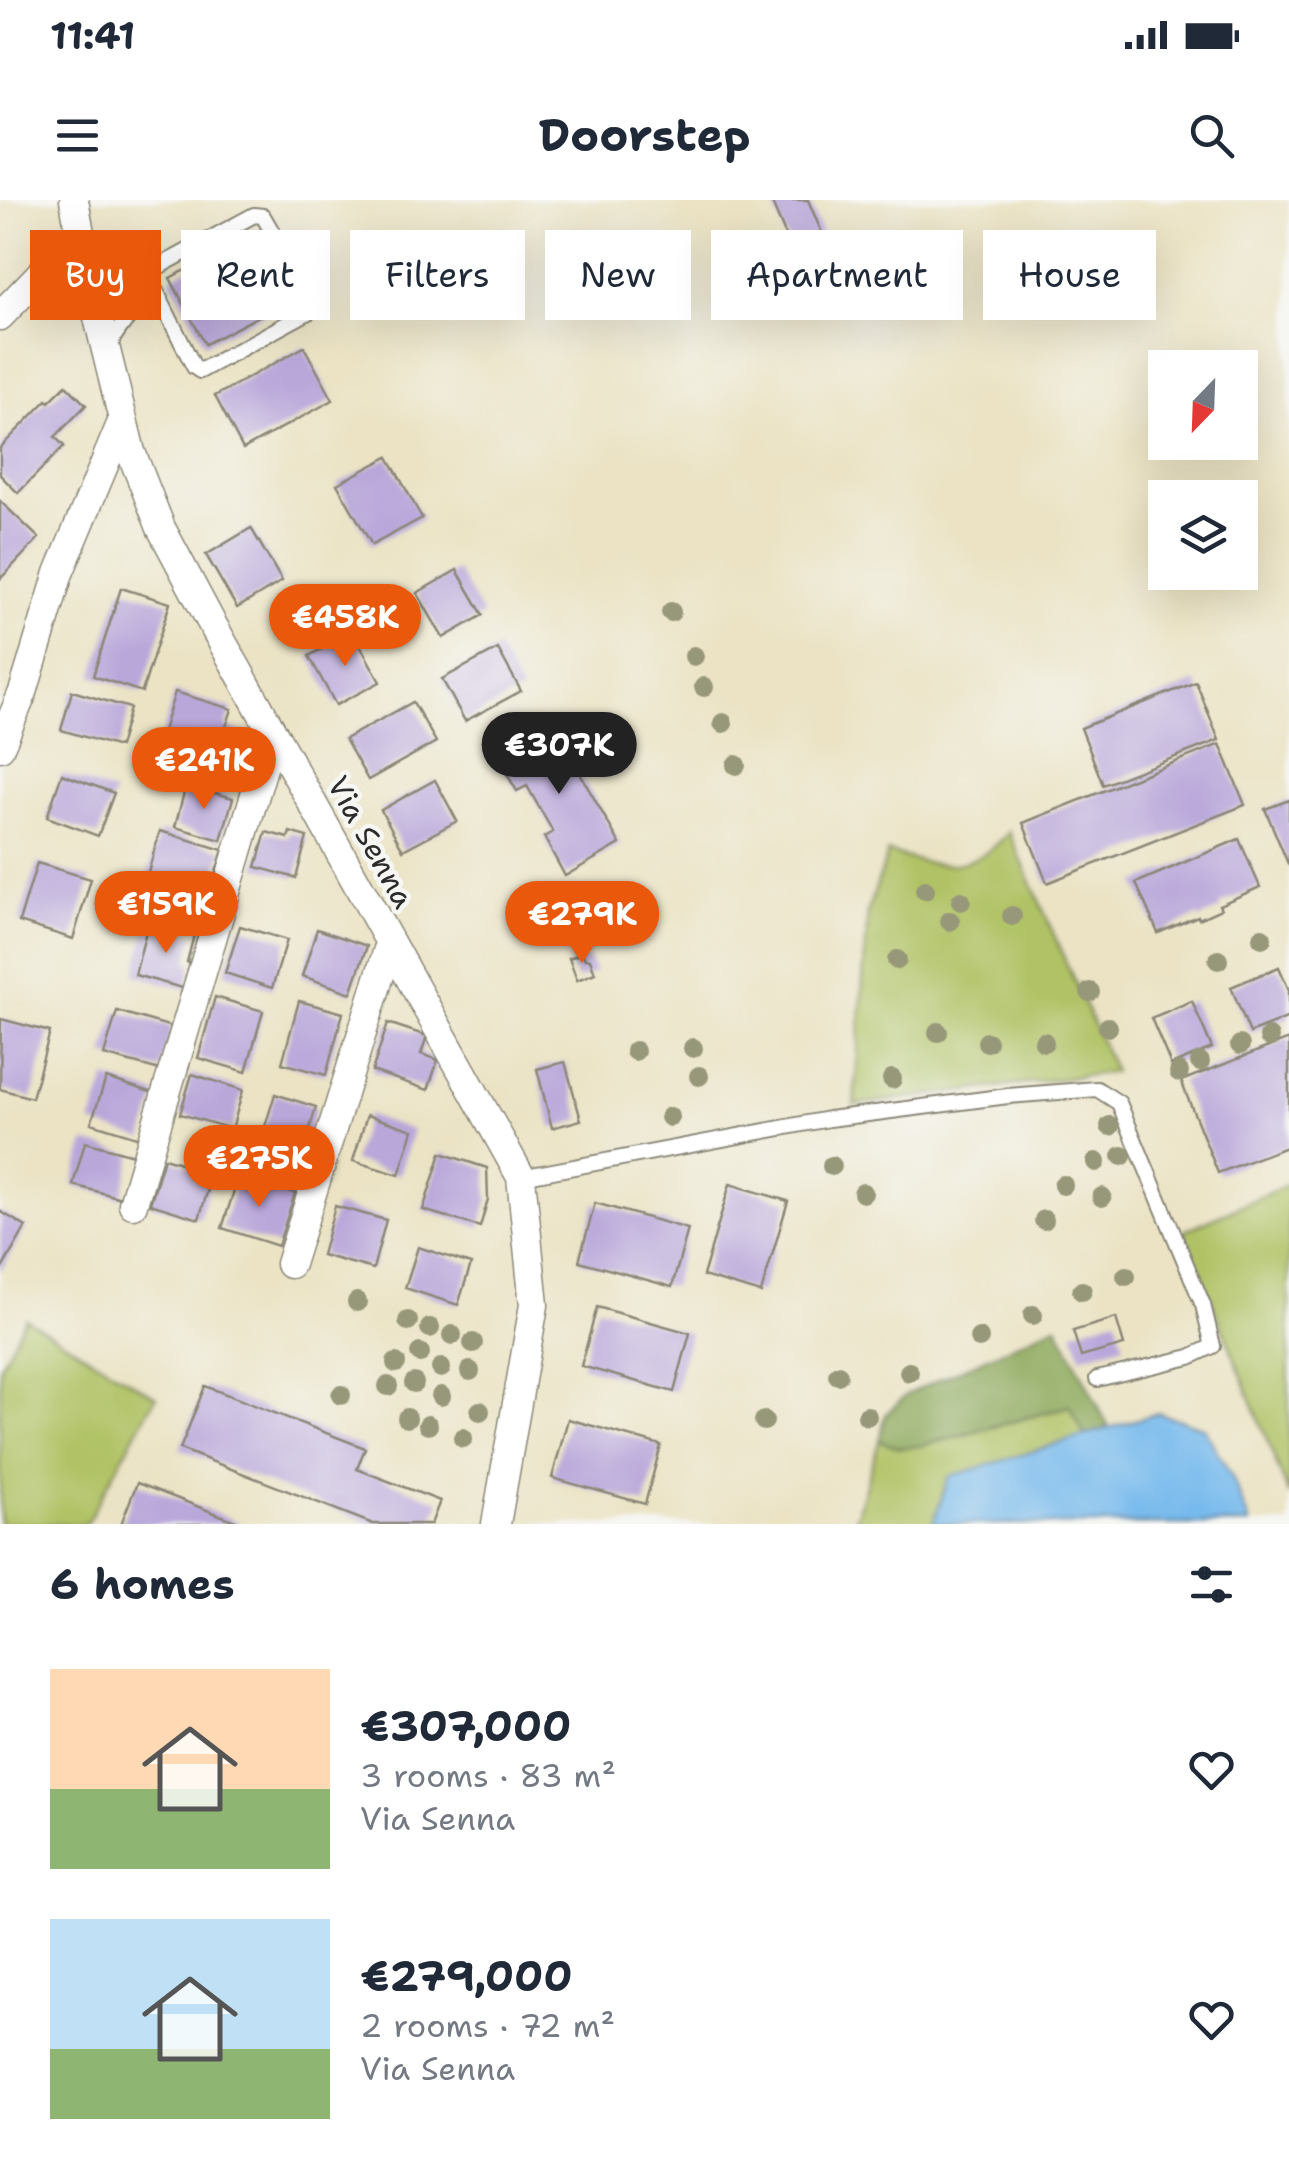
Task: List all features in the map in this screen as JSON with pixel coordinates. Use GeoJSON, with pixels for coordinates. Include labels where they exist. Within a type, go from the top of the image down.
{"type":"FeatureCollection","features":[{"type":"Feature","properties":{"kind":"street","name":"Via Senna"},"geometry":{"type":"LineString","coordinates":[[74,200],[78,230]]}},
{"type":"Feature","properties":{"kind":"street"},"geometry":{"type":"LineString","coordinates":[[0,316],[30,285]]}},
{"type":"Feature","properties":{"kind":"street","name":"Via Senna"},"geometry":{"type":"LineString","coordinates":[[98,320],[122,422],[161,528],[520,1177],[534,1304],[496,1524]]}},
{"type":"Feature","properties":{"kind":"street"},"geometry":{"type":"LineString","coordinates":[[0,747],[23,692],[58,573],[122,422]]}},
{"type":"Feature","properties":{"kind":"street"},"geometry":{"type":"LineString","coordinates":[[133,1204],[273,734]]}},
{"type":"Feature","properties":{"kind":"street"},"geometry":{"type":"LineString","coordinates":[[290,1264],[390,943]]}},
{"type":"Feature","properties":{"kind":"lane"},"geometry":{"type":"LineString","coordinates":[[254,215],[263,216],[313,304],[312,310],[200,370],[194,367],[159,299],[147,273],[254,215]]}},
{"type":"Feature","properties":{"kind":"lane"},"geometry":{"type":"LineString","coordinates":[[105,351],[125,320]]}},
{"type":"Feature","properties":{"kind":"lane"},"geometry":{"type":"LineString","coordinates":[[520,1177],[829,1119],[1097,1089],[1119,1103],[1203,1305],[1212,1346],[1190,1357],[1097,1378]]}},
{"type":"Feature","properties":{"kind":"green space"},"geometry":{"type":"Polygon","coordinates":[[[1009,832],[1114,1072],[854,1105],[868,911],[888,852],[922,862],[953,864],[981,856],[1009,832]]]}},
{"type":"Feature","properties":{"kind":"green space"},"geometry":{"type":"Polygon","coordinates":[[[1289,1184],[1289,1495],[1184,1231],[1289,1184]]]}},
{"type":"Feature","properties":{"kind":"green space"},"geometry":{"type":"Polygon","coordinates":[[[25,1318],[156,1397],[86,1524],[0,1524],[0,1366],[25,1318]]]}},
{"type":"Feature","properties":{"kind":"green space"},"geometry":{"type":"Polygon","coordinates":[[[1057,1325],[1109,1428],[1085,1436],[1070,1406],[920,1446],[901,1448],[879,1441],[886,1414],[908,1394],[1057,1325]]]}},
{"type":"Feature","properties":{"kind":"green space"},"geometry":{"type":"Polygon","coordinates":[[[1071,1406],[1085,1436],[949,1477],[933,1524],[854,1524],[879,1441],[901,1448],[939,1442],[1071,1406]]]}},
{"type":"Feature","properties":{"kind":"water"},"geometry":{"type":"Polygon","coordinates":[[[1158,1413],[1203,1427],[1233,1479],[1250,1524],[933,1524],[949,1477],[1158,1413]]]}},
{"type":"Feature","properties":{"kind":"building"},"geometry":{"type":"Polygon","coordinates":[[[808,200],[821,230],[783,230],[772,203],[808,200]]]}},
{"type":"Feature","properties":{"kind":"building"},"geometry":{"type":"Polygon","coordinates":[[[181,272],[181,299],[170,278],[181,272]]]}},
{"type":"Feature","properties":{"kind":"building"},"geometry":{"type":"Polygon","coordinates":[[[192,320],[251,320],[205,344],[192,320]]]}},
{"type":"Feature","properties":{"kind":"building"},"geometry":{"type":"Polygon","coordinates":[[[304,347],[333,400],[243,449],[215,396],[304,347]]]}},
{"type":"Feature","properties":{"kind":"building"},"geometry":{"type":"Polygon","coordinates":[[[66,385],[86,405],[55,437],[64,446],[18,493],[0,475],[0,448],[66,385]]]}},
{"type":"Feature","properties":{"kind":"building"},"geometry":{"type":"Polygon","coordinates":[[[388,457],[422,518],[372,545],[337,484],[388,457]]]}},
{"type":"Feature","properties":{"kind":"building"},"geometry":{"type":"Polygon","coordinates":[[[0,501],[39,538],[0,579],[0,501]]]}},
{"type":"Feature","properties":{"kind":"building"},"geometry":{"type":"Polygon","coordinates":[[[251,528],[282,581],[237,608],[206,555],[251,528]]]}},
{"type":"Feature","properties":{"kind":"building"},"geometry":{"type":"Polygon","coordinates":[[[457,570],[483,615],[443,638],[417,593],[457,570]]]}},
{"type":"Feature","properties":{"kind":"building"},"geometry":{"type":"Polygon","coordinates":[[[121,588],[170,603],[142,692],[93,676],[121,588]]]}},
{"type":"Feature","properties":{"kind":"building"},"geometry":{"type":"Polygon","coordinates":[[[353,632],[380,682],[336,705],[309,656],[353,632]]]}},
{"type":"Feature","properties":{"kind":"building"},"geometry":{"type":"Polygon","coordinates":[[[498,649],[521,691],[465,721],[442,679],[498,649]]]}},
{"type":"Feature","properties":{"kind":"building"},"geometry":{"type":"Polygon","coordinates":[[[1196,682],[1219,740],[1103,785],[1081,728],[1196,682]]]}},
{"type":"Feature","properties":{"kind":"building"},"geometry":{"type":"Polygon","coordinates":[[[72,691],[130,708],[119,747],[61,730],[72,691]]]}},
{"type":"Feature","properties":{"kind":"building"},"geometry":{"type":"Polygon","coordinates":[[[175,692],[232,709],[226,727],[250,735],[244,753],[250,756],[238,783],[193,769],[198,756],[159,744],[175,692]]]}},
{"type":"Feature","properties":{"kind":"building"},"geometry":{"type":"Polygon","coordinates":[[[413,702],[436,742],[368,780],[345,739],[413,702]]]}},
{"type":"Feature","properties":{"kind":"building"},"geometry":{"type":"Polygon","coordinates":[[[550,721],[620,844],[565,876],[544,837],[553,832],[527,786],[517,791],[494,752],[550,721]]]}},
{"type":"Feature","properties":{"kind":"building"},"geometry":{"type":"Polygon","coordinates":[[[1220,744],[1245,805],[1047,883],[1023,823],[1220,744]]]}},
{"type":"Feature","properties":{"kind":"building"},"geometry":{"type":"Polygon","coordinates":[[[62,774],[114,793],[98,836],[47,817],[62,774]]]}},
{"type":"Feature","properties":{"kind":"building"},"geometry":{"type":"Polygon","coordinates":[[[435,780],[457,821],[403,850],[381,810],[435,780]]]}},
{"type":"Feature","properties":{"kind":"building"},"geometry":{"type":"Polygon","coordinates":[[[186,785],[233,798],[221,840],[175,827],[186,785]]]}},
{"type":"Feature","properties":{"kind":"building"},"geometry":{"type":"Polygon","coordinates":[[[1289,800],[1289,866],[1265,809],[1289,800]]]}},
{"type":"Feature","properties":{"kind":"building"},"geometry":{"type":"Polygon","coordinates":[[[160,831],[223,850],[206,904],[144,886],[160,831]]]}},
{"type":"Feature","properties":{"kind":"building"},"geometry":{"type":"Polygon","coordinates":[[[266,832],[288,838],[290,832],[307,837],[296,878],[256,867],[266,832]]]}},
{"type":"Feature","properties":{"kind":"building"},"geometry":{"type":"Polygon","coordinates":[[[1239,839],[1260,887],[1219,905],[1221,909],[1199,919],[1198,916],[1158,933],[1136,883],[1239,839]]]}},
{"type":"Feature","properties":{"kind":"building"},"geometry":{"type":"Polygon","coordinates":[[[37,863],[91,879],[73,939],[19,922],[37,863]]]}},
{"type":"Feature","properties":{"kind":"building"},"geometry":{"type":"Polygon","coordinates":[[[148,923],[194,935],[186,989],[135,975],[148,923]]]}},
{"type":"Feature","properties":{"kind":"building"},"geometry":{"type":"Polygon","coordinates":[[[240,926],[287,940],[272,988],[225,973],[240,926]]]}},
{"type":"Feature","properties":{"kind":"building"},"geometry":{"type":"Polygon","coordinates":[[[317,929],[367,946],[351,993],[302,976],[317,929]]]}},
{"type":"Feature","properties":{"kind":"building"},"geometry":{"type":"Polygon","coordinates":[[[582,953],[590,959],[595,973],[577,980],[569,958],[582,953]]]}},
{"type":"Feature","properties":{"kind":"building"},"geometry":{"type":"Polygon","coordinates":[[[1279,967],[1289,990],[1289,1017],[1250,1033],[1231,987],[1279,967]]]}},
{"type":"Feature","properties":{"kind":"building"},"geometry":{"type":"Polygon","coordinates":[[[215,997],[263,1011],[246,1072],[198,1058],[215,997]]]}},
{"type":"Feature","properties":{"kind":"building"},"geometry":{"type":"Polygon","coordinates":[[[299,1001],[343,1013],[326,1075],[282,1063],[299,1001]]]}},
{"type":"Feature","properties":{"kind":"building"},"geometry":{"type":"Polygon","coordinates":[[[1192,1001],[1212,1048],[1171,1065],[1151,1018],[1192,1001]]]}},
{"type":"Feature","properties":{"kind":"building"},"geometry":{"type":"Polygon","coordinates":[[[117,1011],[172,1027],[160,1070],[104,1055],[117,1011]]]}},
{"type":"Feature","properties":{"kind":"building"},"geometry":{"type":"Polygon","coordinates":[[[1,1019],[50,1032],[32,1098],[0,1089],[1,1019]]]}},
{"type":"Feature","properties":{"kind":"building"},"geometry":{"type":"Polygon","coordinates":[[[388,1023],[427,1036],[421,1054],[438,1060],[428,1090],[372,1071],[388,1023]]]}},
{"type":"Feature","properties":{"kind":"building"},"geometry":{"type":"Polygon","coordinates":[[[1289,1039],[1289,1146],[1218,1173],[1181,1081],[1289,1039]]]}},
{"type":"Feature","properties":{"kind":"building"},"geometry":{"type":"Polygon","coordinates":[[[565,1062],[581,1120],[552,1128],[537,1069],[565,1062]]]}},
{"type":"Feature","properties":{"kind":"building"},"geometry":{"type":"Polygon","coordinates":[[[192,1074],[243,1090],[232,1129],[180,1114],[192,1074]]]}},
{"type":"Feature","properties":{"kind":"building"},"geometry":{"type":"Polygon","coordinates":[[[106,1078],[157,1094],[143,1139],[91,1123],[106,1078]]]}},
{"type":"Feature","properties":{"kind":"building"},"geometry":{"type":"Polygon","coordinates":[[[275,1094],[316,1107],[302,1156],[260,1143],[275,1094]]]}},
{"type":"Feature","properties":{"kind":"building"},"geometry":{"type":"Polygon","coordinates":[[[367,1115],[413,1130],[399,1175],[353,1161],[367,1115]]]}},
{"type":"Feature","properties":{"kind":"building"},"geometry":{"type":"Polygon","coordinates":[[[85,1142],[133,1155],[121,1198],[73,1185],[85,1142]]]}},
{"type":"Feature","properties":{"kind":"building"},"geometry":{"type":"Polygon","coordinates":[[[441,1153],[487,1168],[488,1199],[480,1227],[423,1210],[441,1153]]]}},
{"type":"Feature","properties":{"kind":"building"},"geometry":{"type":"Polygon","coordinates":[[[164,1158],[213,1173],[199,1219],[150,1204],[164,1158]]]}},
{"type":"Feature","properties":{"kind":"building"},"geometry":{"type":"Polygon","coordinates":[[[239,1175],[295,1193],[278,1246],[222,1228],[239,1175]]]}},
{"type":"Feature","properties":{"kind":"building"},"geometry":{"type":"Polygon","coordinates":[[[730,1184],[788,1201],[761,1293],[703,1276],[730,1184]]]}},
{"type":"Feature","properties":{"kind":"building"},"geometry":{"type":"Polygon","coordinates":[[[595,1203],[688,1229],[672,1287],[579,1261],[595,1203]]]}},
{"type":"Feature","properties":{"kind":"building"},"geometry":{"type":"Polygon","coordinates":[[[335,1206],[386,1220],[373,1269],[322,1255],[335,1206]]]}},
{"type":"Feature","properties":{"kind":"building"},"geometry":{"type":"Polygon","coordinates":[[[0,1211],[26,1227],[0,1272],[0,1211]]]}},
{"type":"Feature","properties":{"kind":"building"},"geometry":{"type":"Polygon","coordinates":[[[418,1247],[471,1264],[458,1305],[405,1288],[418,1247]]]}},
{"type":"Feature","properties":{"kind":"building"},"geometry":{"type":"Polygon","coordinates":[[[597,1307],[690,1333],[674,1392],[581,1366],[597,1307]]]}},
{"type":"Feature","properties":{"kind":"building"},"geometry":{"type":"Polygon","coordinates":[[[1116,1318],[1124,1345],[1081,1357],[1073,1331],[1116,1318]]]}},
{"type":"Feature","properties":{"kind":"building"},"geometry":{"type":"Polygon","coordinates":[[[205,1386],[365,1448],[357,1469],[440,1501],[431,1524],[373,1524],[180,1449],[205,1386]]]}},
{"type":"Feature","properties":{"kind":"building"},"geometry":{"type":"Polygon","coordinates":[[[568,1419],[661,1445],[645,1504],[552,1478],[568,1419]]]}},
{"type":"Feature","properties":{"kind":"building"},"geometry":{"type":"Polygon","coordinates":[[[137,1483],[243,1524],[121,1524],[137,1483]]]}}]}
